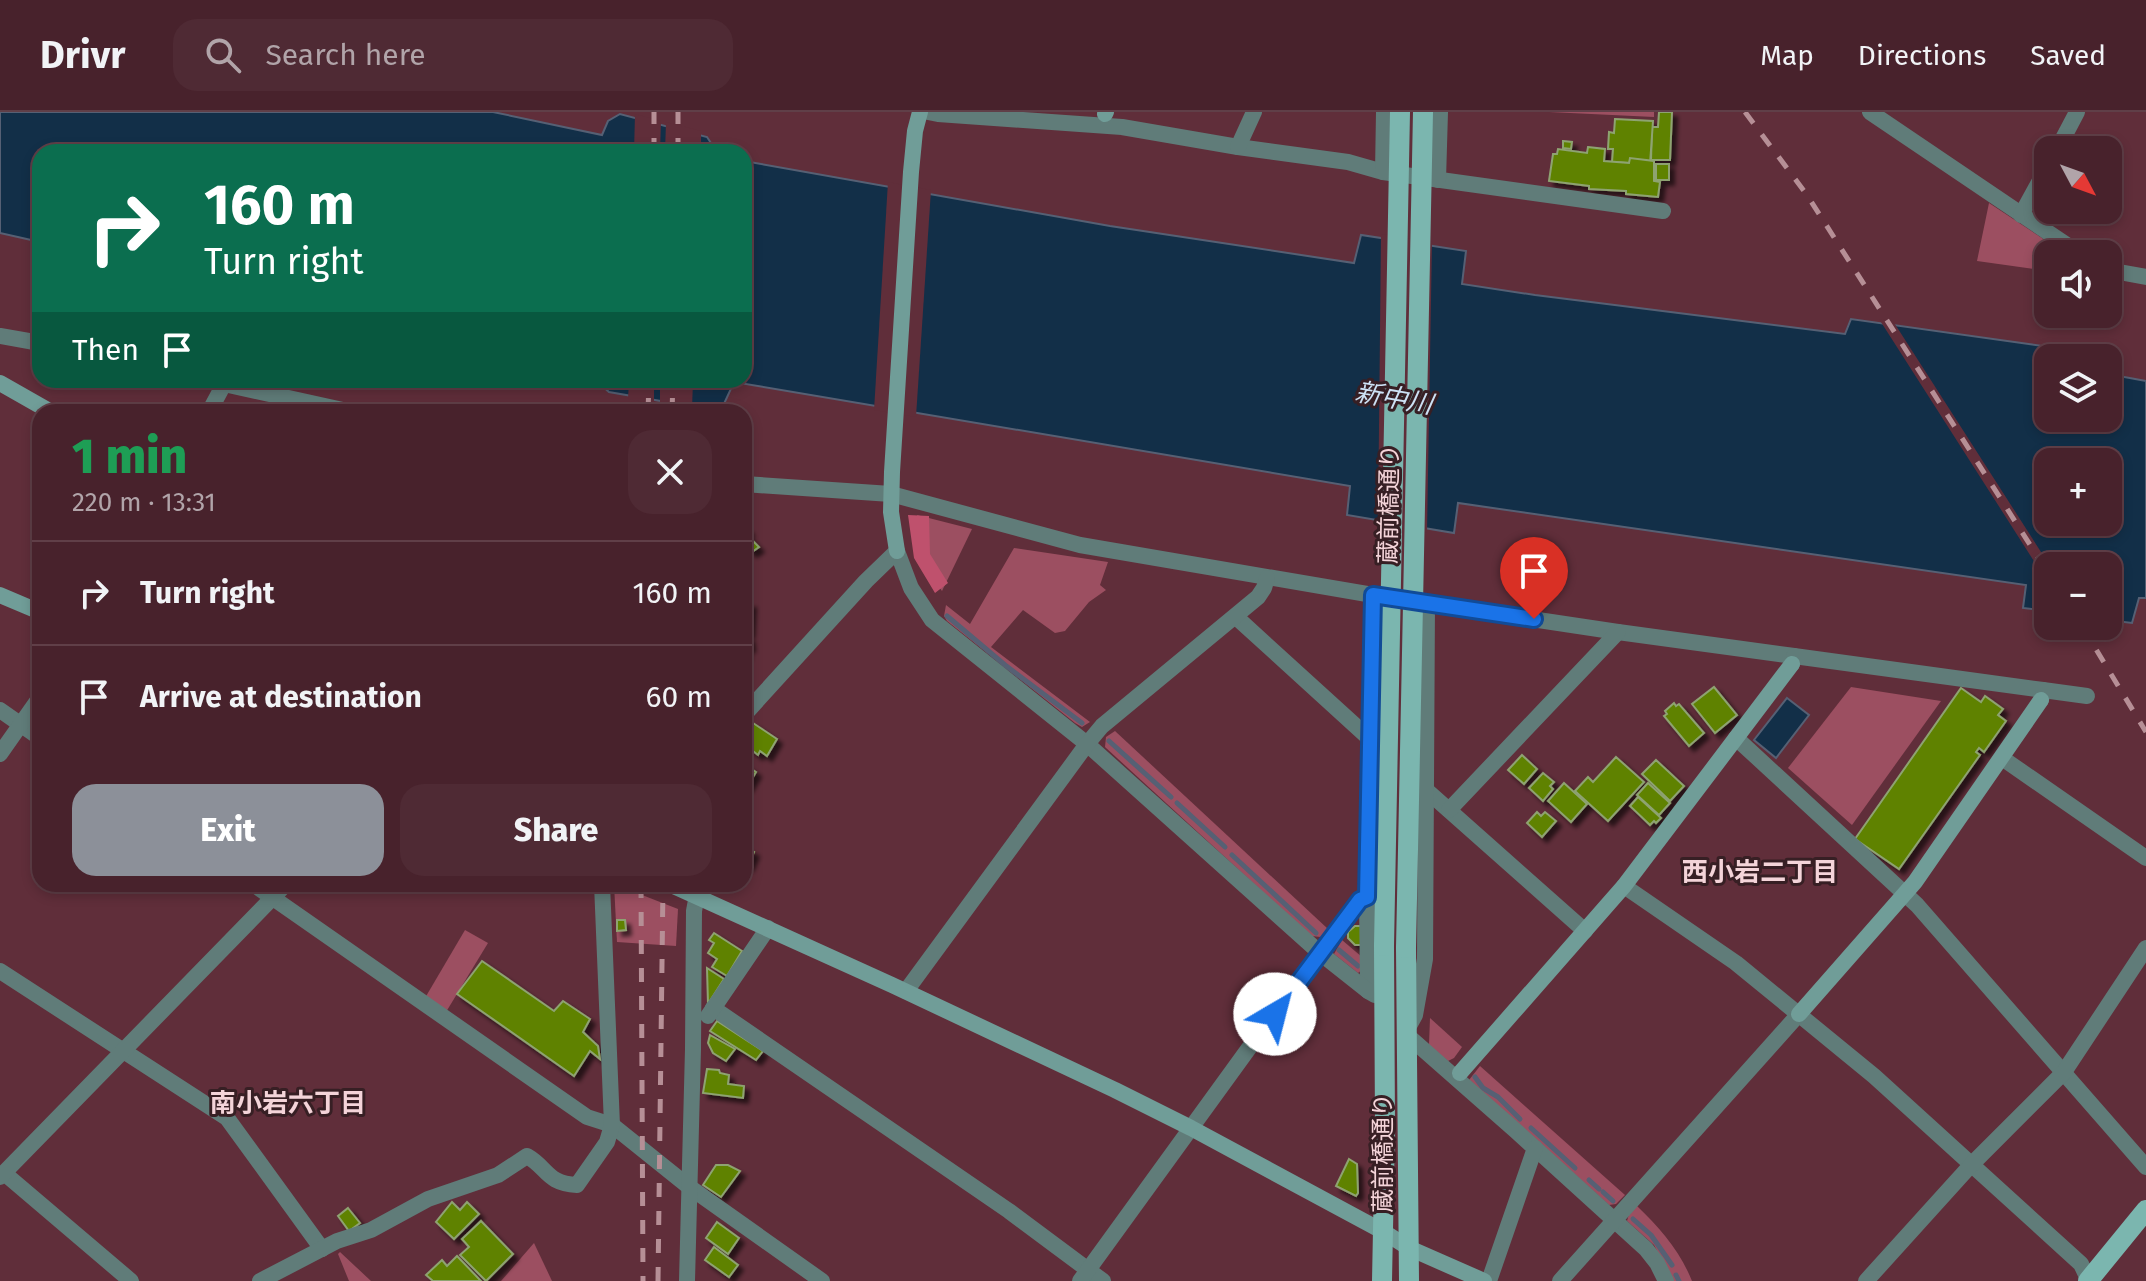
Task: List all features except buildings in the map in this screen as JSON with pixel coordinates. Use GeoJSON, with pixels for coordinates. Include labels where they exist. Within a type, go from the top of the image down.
{"type":"FeatureCollection","features":[{"type":"Feature","properties":{"kind":"main road","name":"蔵前橋通り"},"geometry":{"type":"LineString","coordinates":[[1382,1281],[1384,1232],[1376,995],[1384,946],[1400,112]]}},
{"type":"Feature","properties":{"kind":"main road","name":"蔵前橋通り"},"geometry":{"type":"LineString","coordinates":[[1409,1281],[1406,948],[1423,112]]}},
{"type":"Feature","properties":{"kind":"main road"},"geometry":{"type":"LineString","coordinates":[[2089,1281],[2146,1210]]}},
{"type":"Feature","properties":{"kind":"street"},"geometry":{"type":"LineString","coordinates":[[920,112],[911,172],[891,494],[897,551],[911,588],[932,620],[1087,744],[1320,953],[1376,995]]}},
{"type":"Feature","properties":{"kind":"street"},"geometry":{"type":"LineString","coordinates":[[928,112],[1104,115],[1238,147],[1348,162],[1383,172],[1663,211]]}},
{"type":"Feature","properties":{"kind":"street"},"geometry":{"type":"LineString","coordinates":[[1238,147],[1254,112]]}},
{"type":"Feature","properties":{"kind":"street"},"geometry":{"type":"LineString","coordinates":[[1383,172],[1384,112]]}},
{"type":"Feature","properties":{"kind":"street"},"geometry":{"type":"LineString","coordinates":[[1438,180],[1440,112]]}},
{"type":"Feature","properties":{"kind":"street"},"geometry":{"type":"LineString","coordinates":[[2064,136],[2077,112]]}},
{"type":"Feature","properties":{"kind":"street"},"geometry":{"type":"LineString","coordinates":[[1877,114],[2059,240]]}},
{"type":"Feature","properties":{"kind":"street"},"geometry":{"type":"LineString","coordinates":[[2021,215],[2034,191]]}},
{"type":"Feature","properties":{"kind":"street"},"geometry":{"type":"LineString","coordinates":[[2122,273],[2146,277]]}},
{"type":"Feature","properties":{"kind":"street"},"geometry":{"type":"LineString","coordinates":[[0,336],[32,342]]}},
{"type":"Feature","properties":{"kind":"street"},"geometry":{"type":"LineString","coordinates":[[0,383],[37,404]]}},
{"type":"Feature","properties":{"kind":"street"},"geometry":{"type":"LineString","coordinates":[[242,388],[315,404]]}},
{"type":"Feature","properties":{"kind":"street"},"geometry":{"type":"LineString","coordinates":[[752,485],[891,494],[1080,545],[1267,578],[1793,660],[2042,695],[2087,696]]}},
{"type":"Feature","properties":{"kind":"street"},"geometry":{"type":"LineString","coordinates":[[752,706],[897,551]]}},
{"type":"Feature","properties":{"kind":"street"},"geometry":{"type":"LineString","coordinates":[[906,991],[1102,726],[1236,617],[1258,597],[1267,578]]}},
{"type":"Feature","properties":{"kind":"street"},"geometry":{"type":"LineString","coordinates":[[0,595],[32,609]]}},
{"type":"Feature","properties":{"kind":"street"},"geometry":{"type":"LineString","coordinates":[[1373,595],[1367,897],[1376,995]]}},
{"type":"Feature","properties":{"kind":"street"},"geometry":{"type":"LineString","coordinates":[[1427,603],[1425,959],[1415,1015],[1408,1033],[1458,1075],[1646,1249],[1666,1281]]}},
{"type":"Feature","properties":{"kind":"street"},"geometry":{"type":"LineString","coordinates":[[1236,617],[1370,739]]}},
{"type":"Feature","properties":{"kind":"street"},"geometry":{"type":"LineString","coordinates":[[1449,810],[1618,632]]}},
{"type":"Feature","properties":{"kind":"street"},"geometry":{"type":"LineString","coordinates":[[1458,1075],[1624,886],[1793,660]]}},
{"type":"Feature","properties":{"kind":"street"},"geometry":{"type":"LineString","coordinates":[[1560,1281],[1905,895],[2002,758],[2042,695]]}},
{"type":"Feature","properties":{"kind":"street"},"geometry":{"type":"LineString","coordinates":[[0,754],[32,708]]}},
{"type":"Feature","properties":{"kind":"street"},"geometry":{"type":"LineString","coordinates":[[0,710],[32,732]]}},
{"type":"Feature","properties":{"kind":"street"},"geometry":{"type":"LineString","coordinates":[[1736,738],[1917,905],[2146,1167]]}},
{"type":"Feature","properties":{"kind":"street"},"geometry":{"type":"LineString","coordinates":[[2002,758],[2146,858]]}},
{"type":"Feature","properties":{"kind":"street"},"geometry":{"type":"LineString","coordinates":[[1425,789],[1585,931]]}},
{"type":"Feature","properties":{"kind":"street"},"geometry":{"type":"LineString","coordinates":[[1624,886],[1736,963],[1874,1076],[2081,1264],[2089,1281]]}},
{"type":"Feature","properties":{"kind":"street"},"geometry":{"type":"LineString","coordinates":[[265,892],[587,1117],[612,1125],[688,1186],[822,1281]]}},
{"type":"Feature","properties":{"kind":"street"},"geometry":{"type":"LineString","coordinates":[[131,1281],[2,1175],[278,892]]}},
{"type":"Feature","properties":{"kind":"street"},"geometry":{"type":"LineString","coordinates":[[260,1281],[428,1199],[498,1175],[527,1156],[548,1177],[577,1185],[607,1142],[612,1125],[602,892]]}},
{"type":"Feature","properties":{"kind":"street"},"geometry":{"type":"LineString","coordinates":[[687,1281],[694,911],[698,892]]}},
{"type":"Feature","properties":{"kind":"street"},"geometry":{"type":"LineString","coordinates":[[702,892],[768,928],[1115,1090],[1191,1128],[1409,1248],[1486,1281],[1535,1148]]}},
{"type":"Feature","properties":{"kind":"street"},"geometry":{"type":"LineString","coordinates":[[1085,1275],[1320,953],[1360,900],[1367,897]]}},
{"type":"Feature","properties":{"kind":"street"},"geometry":{"type":"LineString","coordinates":[[693,1026],[707,1017],[768,928]]}},
{"type":"Feature","properties":{"kind":"street"},"geometry":{"type":"LineString","coordinates":[[1866,1281],[1971,1165],[2064,1072],[2146,948]]}},
{"type":"Feature","properties":{"kind":"street"},"geometry":{"type":"LineString","coordinates":[[0,971],[227,1118],[322,1249]]}},
{"type":"Feature","properties":{"kind":"street"},"geometry":{"type":"LineString","coordinates":[[713,1008],[1009,1211],[1085,1275],[1103,1281]]}},
{"type":"Feature","properties":{"kind":"shaded area"},"geometry":{"type":"Polygon","coordinates":[[[1549,112],[1654,112],[1654,117],[1549,112]]]}},
{"type":"Feature","properties":{"kind":"shaded area"},"geometry":{"type":"Polygon","coordinates":[[[1989,203],[2045,240],[2034,240],[2034,269],[1977,261],[1989,203]]]}},
{"type":"Feature","properties":{"kind":"shaded area"},"geometry":{"type":"Polygon","coordinates":[[[908,515],[929,516],[930,554],[948,583],[935,593],[914,558],[908,515]]]}},
{"type":"Feature","properties":{"kind":"shaded area"},"geometry":{"type":"Polygon","coordinates":[[[917,515],[972,529],[942,591],[934,580],[917,515]]]}},
{"type":"Feature","properties":{"kind":"shaded area"},"geometry":{"type":"Polygon","coordinates":[[[1014,548],[1108,562],[1100,585],[1106,590],[1089,602],[1065,631],[1055,633],[1023,610],[991,647],[1090,722],[1082,727],[944,616],[946,605],[970,624],[1014,548]]]}},
{"type":"Feature","properties":{"kind":"shaded area"},"geometry":{"type":"Polygon","coordinates":[[[1851,687],[1941,701],[1852,825],[1788,768],[1851,687]]]}},
{"type":"Feature","properties":{"kind":"shaded area"},"geometry":{"type":"Polygon","coordinates":[[[1115,731],[1328,929],[1321,937],[1311,936],[1105,747],[1106,737],[1115,731]]]}},
{"type":"Feature","properties":{"kind":"shaded area"},"geometry":{"type":"Polygon","coordinates":[[[614,892],[634,892],[678,909],[676,946],[617,942],[614,892]]]}},
{"type":"Feature","properties":{"kind":"shaded area"},"geometry":{"type":"Polygon","coordinates":[[[465,930],[488,943],[446,1012],[425,998],[465,930]]]}},
{"type":"Feature","properties":{"kind":"shaded area"},"geometry":{"type":"Polygon","coordinates":[[[1342,940],[1362,957],[1362,970],[1358,973],[1334,954],[1342,940]]]}},
{"type":"Feature","properties":{"kind":"shaded area"},"geometry":{"type":"Polygon","coordinates":[[[1430,1018],[1462,1047],[1454,1058],[1448,1061],[1429,1045],[1430,1018]]]}},
{"type":"Feature","properties":{"kind":"shaded area"},"geometry":{"type":"Polygon","coordinates":[[[1480,1066],[1625,1195],[1616,1204],[1609,1205],[1469,1080],[1480,1066]]]}},
{"type":"Feature","properties":{"kind":"shaded area"},"geometry":{"type":"Polygon","coordinates":[[[1637,1206],[1669,1240],[1692,1281],[1673,1281],[1654,1245],[1627,1221],[1637,1206]]]}},
{"type":"Feature","properties":{"kind":"shaded area"},"geometry":{"type":"Polygon","coordinates":[[[534,1243],[552,1281],[501,1281],[534,1243]]]}},
{"type":"Feature","properties":{"kind":"shaded area"},"geometry":{"type":"Polygon","coordinates":[[[340,1252],[371,1281],[349,1281],[338,1254],[340,1252]]]}},
{"type":"Feature","properties":{"kind":"water"},"geometry":{"type":"Polygon","coordinates":[[[0,112],[493,112],[602,135],[608,121],[620,114],[707,137],[712,144],[32,144],[32,240],[0,233],[0,112]]]}},
{"type":"Feature","properties":{"kind":"water","name":"新中川"},"geometry":{"type":"Polygon","coordinates":[[[752,162],[1110,226],[1354,263],[1361,235],[1466,251],[1462,284],[1535,295],[1845,334],[1851,319],[2034,345],[2034,432],[2122,432],[2122,377],[2146,381],[2146,598],[2139,598],[2132,623],[2122,622],[2122,552],[2034,552],[2034,609],[2023,608],[2026,585],[1458,503],[1454,533],[1347,515],[1350,486],[752,385],[752,162]]]}},
{"type":"Feature","properties":{"kind":"water"},"geometry":{"type":"Polygon","coordinates":[[[605,388],[731,388],[724,404],[678,404],[609,392],[605,388]]]}},
{"type":"Feature","properties":{"kind":"water"},"geometry":{"type":"Polygon","coordinates":[[[1787,698],[1809,715],[1776,758],[1754,740],[1787,698]]]}},
{"type":"Feature","properties":{"kind":"pier"},"geometry":{"type":"Polygon","coordinates":[[[635,114],[661,121],[660,144],[634,144],[635,114]]]}},
{"type":"Feature","properties":{"kind":"pier"},"geometry":{"type":"Polygon","coordinates":[[[666,122],[701,131],[701,144],[665,144],[666,122]]]}},
{"type":"Feature","properties":{"kind":"pier"},"geometry":{"type":"Polygon","coordinates":[[[888,182],[931,190],[916,417],[874,410],[888,182]]]}},
{"type":"Feature","properties":{"kind":"pier"},"geometry":{"type":"Polygon","coordinates":[[[1381,234],[1432,242],[1427,533],[1378,524],[1381,234]]]}},
{"type":"Feature","properties":{"kind":"pier"},"geometry":{"type":"Polygon","coordinates":[[[1879,319],[1893,321],[2041,552],[2034,552],[2034,561],[1879,319]]]}},
{"type":"Feature","properties":{"kind":"pier"},"geometry":{"type":"Polygon","coordinates":[[[629,388],[654,388],[654,404],[628,399],[629,388]]]}},
{"type":"Feature","properties":{"kind":"pier"},"geometry":{"type":"Polygon","coordinates":[[[660,388],[693,388],[692,404],[660,404],[660,388]]]}},
{"type":"Feature","properties":{"kind":"waterway"},"geometry":{"type":"LineString","coordinates":[[947,616],[1082,723]]}},
{"type":"Feature","properties":{"kind":"waterway"},"geometry":{"type":"LineString","coordinates":[[1109,741],[1171,797]]}},
{"type":"Feature","properties":{"kind":"waterway"},"geometry":{"type":"LineString","coordinates":[[1177,803],[1225,847]]}},
{"type":"Feature","properties":{"kind":"waterway"},"geometry":{"type":"LineString","coordinates":[[1232,855],[1316,933]]}},
{"type":"Feature","properties":{"kind":"waterway"},"geometry":{"type":"LineString","coordinates":[[1339,950],[1358,966]]}},
{"type":"Feature","properties":{"kind":"waterway"},"geometry":{"type":"LineString","coordinates":[[1475,1077],[1483,1088],[1498,1097],[1520,1119]]}},
{"type":"Feature","properties":{"kind":"waterway"},"geometry":{"type":"LineString","coordinates":[[1531,1128],[1575,1168]]}},
{"type":"Feature","properties":{"kind":"waterway"},"geometry":{"type":"LineString","coordinates":[[1589,1180],[1599,1189]]}},
{"type":"Feature","properties":{"kind":"waterway"},"geometry":{"type":"LineString","coordinates":[[1603,1192],[1613,1201]]}},
{"type":"Feature","properties":{"kind":"waterway"},"geometry":{"type":"LineString","coordinates":[[1633,1219],[1651,1235],[1672,1265]]}},
{"type":"Feature","properties":{"kind":"waterway"},"geometry":{"type":"LineString","coordinates":[[1676,1275],[1679,1281]]}},
{"type":"Feature","properties":{"kind":"railway"},"geometry":{"type":"LineString","coordinates":[[654,112],[654,144]]}},
{"type":"Feature","properties":{"kind":"railway"},"geometry":{"type":"LineString","coordinates":[[678,112],[678,144]]}},
{"type":"Feature","properties":{"kind":"railway"},"geometry":{"type":"LineString","coordinates":[[1745,112],[1807,195],[2035,552]]}},
{"type":"Feature","properties":{"kind":"railway"},"geometry":{"type":"LineString","coordinates":[[648,404],[649,388]]}},
{"type":"Feature","properties":{"kind":"railway"},"geometry":{"type":"LineString","coordinates":[[672,404],[673,388]]}},
{"type":"Feature","properties":{"kind":"railway"},"geometry":{"type":"LineString","coordinates":[[2090,640],[2146,732]]}},
{"type":"Feature","properties":{"kind":"railway"},"geometry":{"type":"LineString","coordinates":[[641,892],[643,1281]]}},
{"type":"Feature","properties":{"kind":"railway"},"geometry":{"type":"LineString","coordinates":[[658,1281],[663,892]]}},
{"type":"Feature","properties":{"kind":"district","name":"西小岩二丁目"},"geometry":{"type":"Point","coordinates":[1760,872]}},
{"type":"Feature","properties":{"kind":"district","name":"南小岩六丁目"},"geometry":{"type":"Point","coordinates":[288,1103]}},
{"type":"Feature","properties":{"kind":"route"},"geometry":{"type":"LineString","coordinates":[[1275,1014],[1360,900],[1367,897],[1373,595],[1534,619]]}}]}
